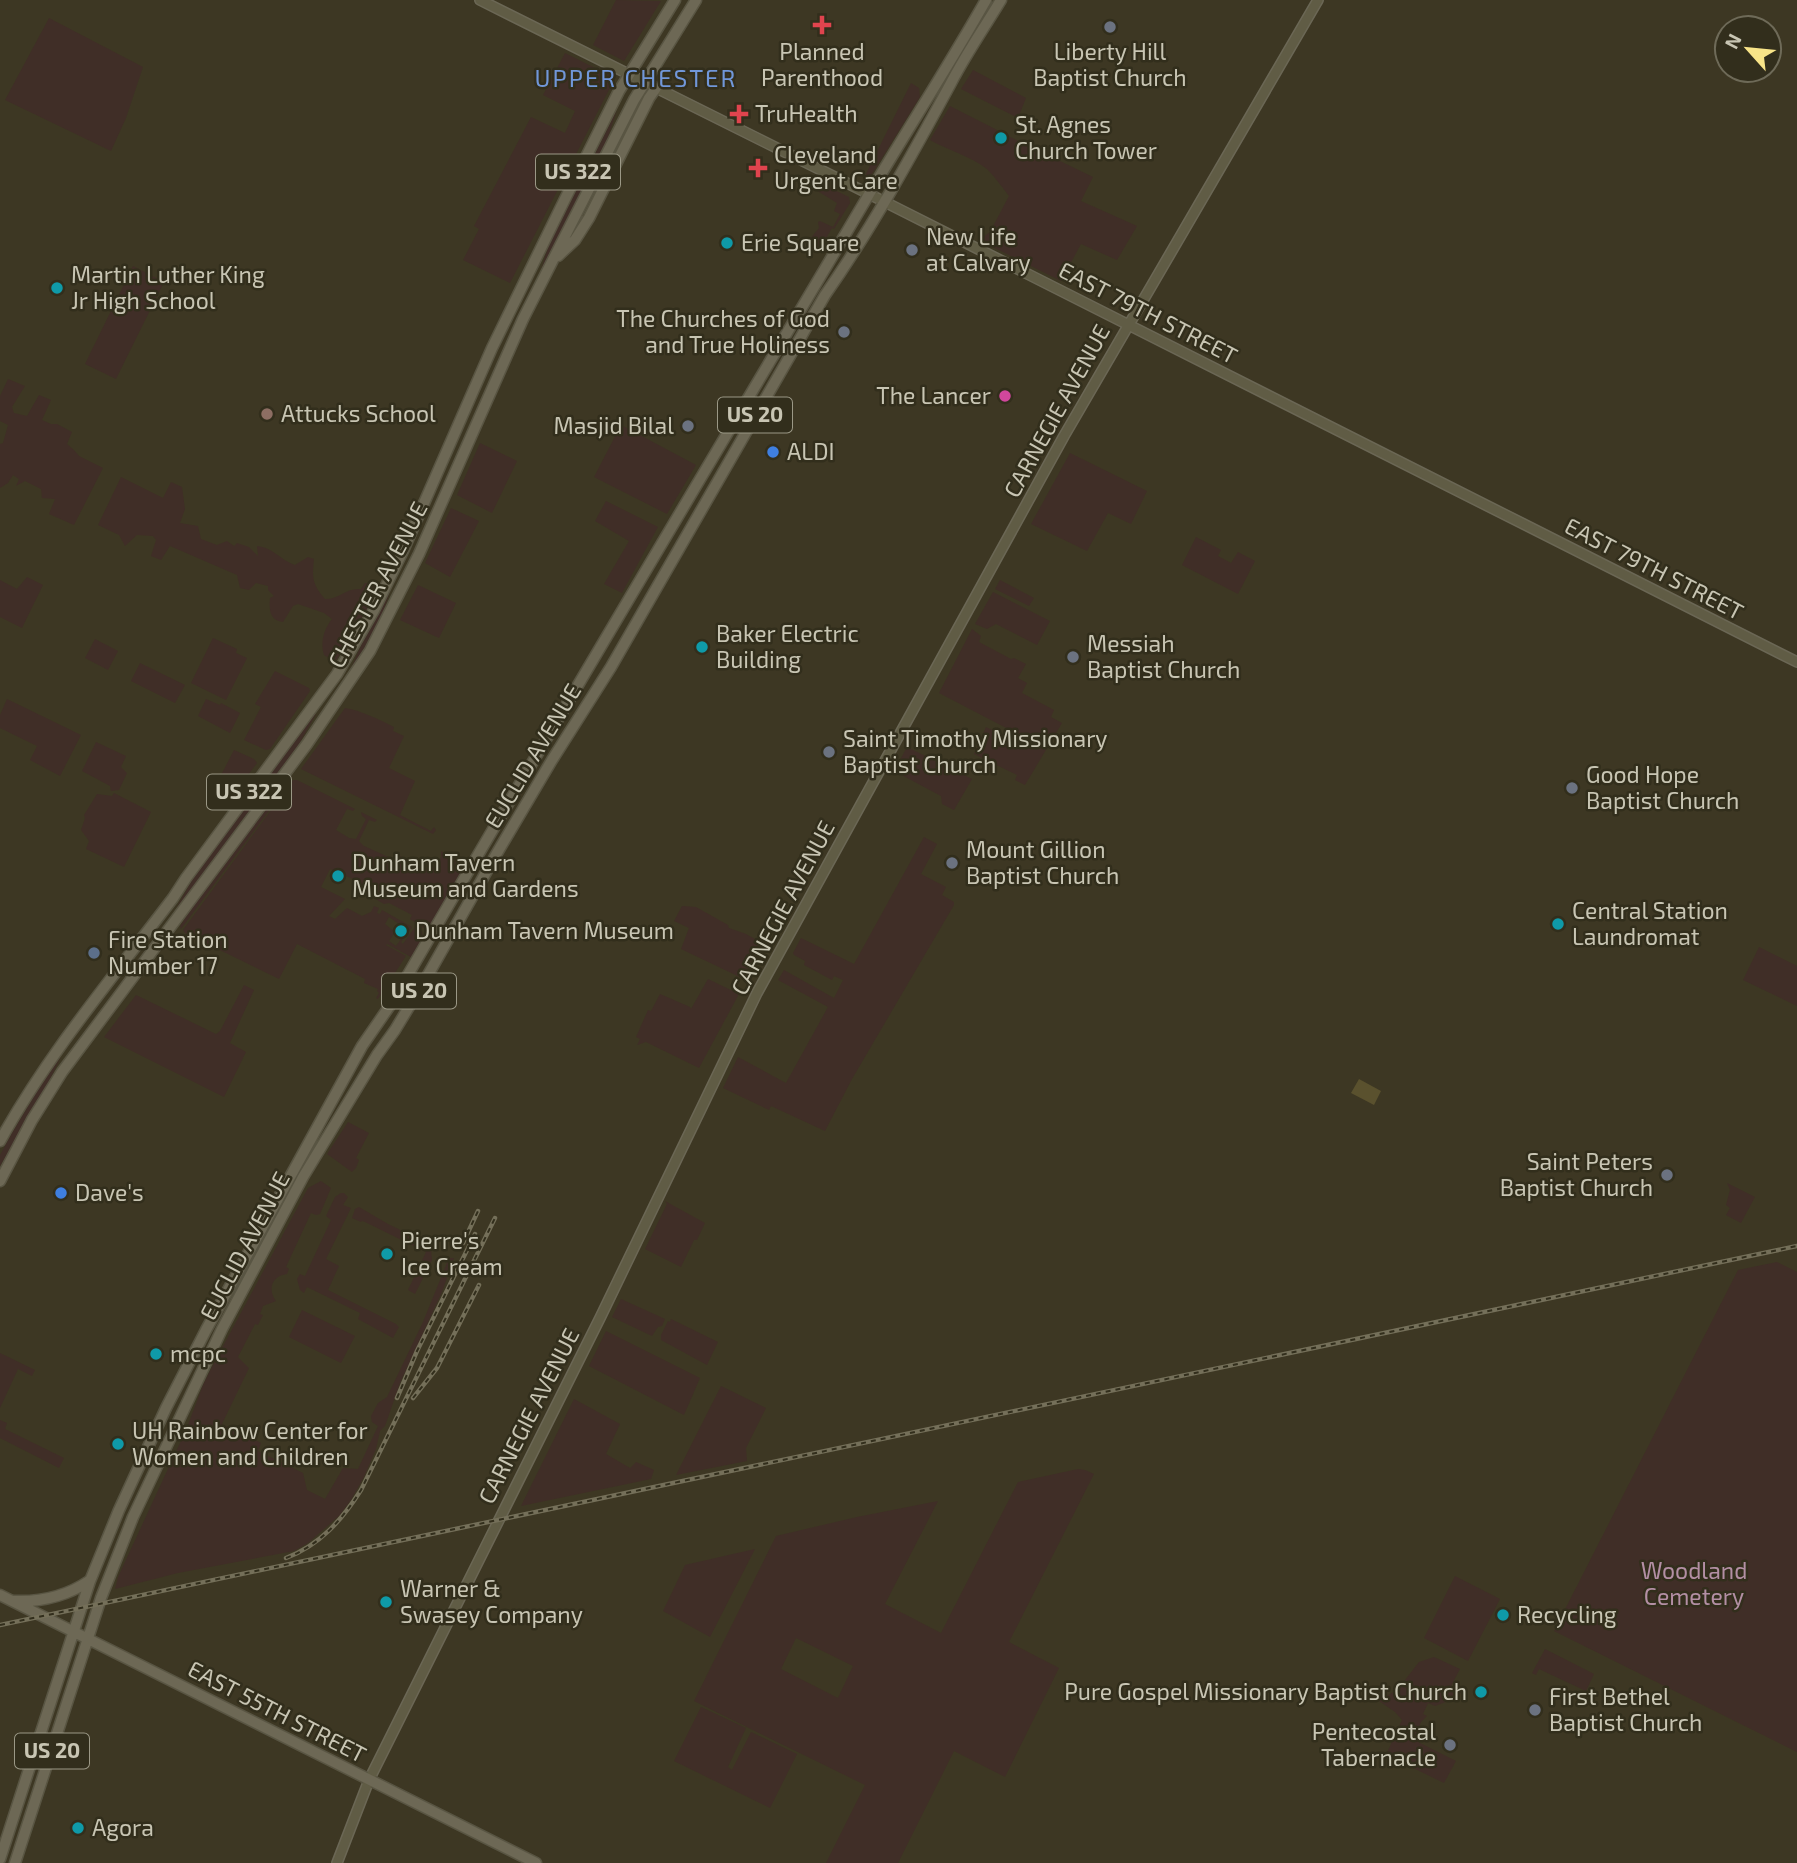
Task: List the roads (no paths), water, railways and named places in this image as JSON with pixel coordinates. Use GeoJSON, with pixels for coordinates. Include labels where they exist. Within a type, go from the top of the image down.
{"type":"FeatureCollection","features":[{"type":"Feature","properties":{"kind":"main road","name":"EAST 79TH STREET"},"geometry":{"type":"LineString","coordinates":[[480,0],[1797,662]]}},
{"type":"Feature","properties":{"kind":"main road","name":"CHESTER AVENUE"},"geometry":{"type":"LineString","coordinates":[[0,1142],[56,1053],[173,898],[347,658],[404,551],[508,314],[603,122],[675,0]]}},
{"type":"Feature","properties":{"kind":"main road","name":"CHESTER AVENUE"},"geometry":{"type":"LineString","coordinates":[[0,1181],[32,1120],[64,1068],[307,744],[370,651],[419,554],[523,319],[620,127],[696,0]]}},
{"type":"Feature","properties":{"kind":"main road","name":"EUCLID AVENUE"},"geometry":{"type":"LineString","coordinates":[[0,1859],[90,1581],[166,1408],[206,1330],[362,1046],[391,1004],[593,658],[986,0]]}},
{"type":"Feature","properties":{"kind":"main road","name":"EUCLID AVENUE"},"geometry":{"type":"LineString","coordinates":[[15,1863],[101,1598],[139,1504],[222,1329],[303,1177],[424,982],[552,760],[611,667],[825,295],[884,202],[1000,0]]}},
{"type":"Feature","properties":{"kind":"main road","name":"CARNEGIE AVENUE"},"geometry":{"type":"LineString","coordinates":[[337,1863],[369,1780],[595,1327],[757,993],[1063,439],[1318,0]]}},
{"type":"Feature","properties":{"kind":"main road"},"geometry":{"type":"LineString","coordinates":[[555,258],[570,246],[580,233],[656,88]]}},
{"type":"Feature","properties":{"kind":"main road"},"geometry":{"type":"LineString","coordinates":[[5,1598],[34,1602],[78,1589],[90,1581]]}},
{"type":"Feature","properties":{"kind":"main road","name":"EAST 55TH STREET"},"geometry":{"type":"LineString","coordinates":[[5,1598],[536,1863]]}},
{"type":"Feature","properties":{"kind":"railway"},"geometry":{"type":"LineString","coordinates":[[463,1243],[478,1211]]}},
{"type":"Feature","properties":{"kind":"railway"},"geometry":{"type":"LineString","coordinates":[[286,1558],[320,1539],[361,1490],[495,1218]]}},
{"type":"Feature","properties":{"kind":"railway"},"geometry":{"type":"LineString","coordinates":[[397,1398],[417,1351],[475,1234]]}},
{"type":"Feature","properties":{"kind":"railway"},"geometry":{"type":"LineString","coordinates":[[0,1625],[1797,1246]]}},
{"type":"Feature","properties":{"kind":"railway"},"geometry":{"type":"LineString","coordinates":[[413,1398],[437,1368],[479,1285]]}},
{"type":"Feature","properties":{"kind":"place","name":"Planned Parenthood"},"geometry":{"type":"Point","coordinates":[822,25]}},
{"type":"Feature","properties":{"kind":"place","name":"Liberty Hill Baptist Church"},"geometry":{"type":"Point","coordinates":[1110,27]}},
{"type":"Feature","properties":{"kind":"place","name":"TruHealth"},"geometry":{"type":"Point","coordinates":[739,114]}},
{"type":"Feature","properties":{"kind":"place","name":"St. Agnes Church Tower"},"geometry":{"type":"Point","coordinates":[1001,138]}},
{"type":"Feature","properties":{"kind":"place","name":"Cleveland Urgent Care"},"geometry":{"type":"Point","coordinates":[758,168]}},
{"type":"Feature","properties":{"kind":"place","name":"Erie Square"},"geometry":{"type":"Point","coordinates":[727,243]}},
{"type":"Feature","properties":{"kind":"place","name":"New Life at Calvary"},"geometry":{"type":"Point","coordinates":[912,250]}},
{"type":"Feature","properties":{"kind":"place","name":"Martin Luther King Jr High School"},"geometry":{"type":"Point","coordinates":[57,288]}},
{"type":"Feature","properties":{"kind":"place","name":"The Churches of God and True Holiness"},"geometry":{"type":"Point","coordinates":[844,332]}},
{"type":"Feature","properties":{"kind":"place","name":"The Lancer"},"geometry":{"type":"Point","coordinates":[1005,396]}},
{"type":"Feature","properties":{"kind":"place","name":"Attucks School"},"geometry":{"type":"Point","coordinates":[267,414]}},
{"type":"Feature","properties":{"kind":"place","name":"Masjid Bilal"},"geometry":{"type":"Point","coordinates":[688,426]}},
{"type":"Feature","properties":{"kind":"place","name":"ALDI"},"geometry":{"type":"Point","coordinates":[773,452]}},
{"type":"Feature","properties":{"kind":"place","name":"Baker Electric Building"},"geometry":{"type":"Point","coordinates":[702,647]}},
{"type":"Feature","properties":{"kind":"place","name":"Messiah Baptist Church"},"geometry":{"type":"Point","coordinates":[1073,657]}},
{"type":"Feature","properties":{"kind":"place","name":"Saint Timothy Missionary Baptist Church"},"geometry":{"type":"Point","coordinates":[829,752]}},
{"type":"Feature","properties":{"kind":"place","name":"Good Hope Baptist Church"},"geometry":{"type":"Point","coordinates":[1572,788]}},
{"type":"Feature","properties":{"kind":"place","name":"Mount Gillion Baptist Church"},"geometry":{"type":"Point","coordinates":[952,863]}},
{"type":"Feature","properties":{"kind":"place","name":"Dunham Tavern Museum and Gardens"},"geometry":{"type":"Point","coordinates":[338,876]}},
{"type":"Feature","properties":{"kind":"place","name":"Central Station Laundromat"},"geometry":{"type":"Point","coordinates":[1558,924]}},
{"type":"Feature","properties":{"kind":"place","name":"Dunham Tavern Museum"},"geometry":{"type":"Point","coordinates":[401,931]}},
{"type":"Feature","properties":{"kind":"place","name":"Fire Station Number 17"},"geometry":{"type":"Point","coordinates":[94,953]}},
{"type":"Feature","properties":{"kind":"place","name":"Saint Peters Baptist Church"},"geometry":{"type":"Point","coordinates":[1667,1175]}},
{"type":"Feature","properties":{"kind":"place","name":"Dave's"},"geometry":{"type":"Point","coordinates":[61,1193]}},
{"type":"Feature","properties":{"kind":"place","name":"Pierre's Ice Cream"},"geometry":{"type":"Point","coordinates":[387,1254]}},
{"type":"Feature","properties":{"kind":"place","name":"mcpc"},"geometry":{"type":"Point","coordinates":[156,1354]}},
{"type":"Feature","properties":{"kind":"place","name":"UH Rainbow Center for Women and Children"},"geometry":{"type":"Point","coordinates":[118,1444]}},
{"type":"Feature","properties":{"kind":"place","name":"Warner & Swasey Company"},"geometry":{"type":"Point","coordinates":[386,1602]}},
{"type":"Feature","properties":{"kind":"place","name":"Recycling"},"geometry":{"type":"Point","coordinates":[1503,1615]}},
{"type":"Feature","properties":{"kind":"place","name":"Pure Gospel Missionary Baptist Church"},"geometry":{"type":"Point","coordinates":[1481,1692]}},
{"type":"Feature","properties":{"kind":"place","name":"First Bethel Baptist Church"},"geometry":{"type":"Point","coordinates":[1535,1710]}},
{"type":"Feature","properties":{"kind":"place","name":"Pentecostal Tabernacle"},"geometry":{"type":"Point","coordinates":[1450,1745]}},
{"type":"Feature","properties":{"kind":"place","name":"Agora"},"geometry":{"type":"Point","coordinates":[78,1828]}},
{"type":"Feature","properties":{"kind":"district","name":"UPPER CHESTER"},"geometry":{"type":"Point","coordinates":[636,79]}},
{"type":"Feature","properties":{"kind":"park label","name":"Woodland Cemetery"},"geometry":{"type":"Point","coordinates":[1694,1584]}}]}
